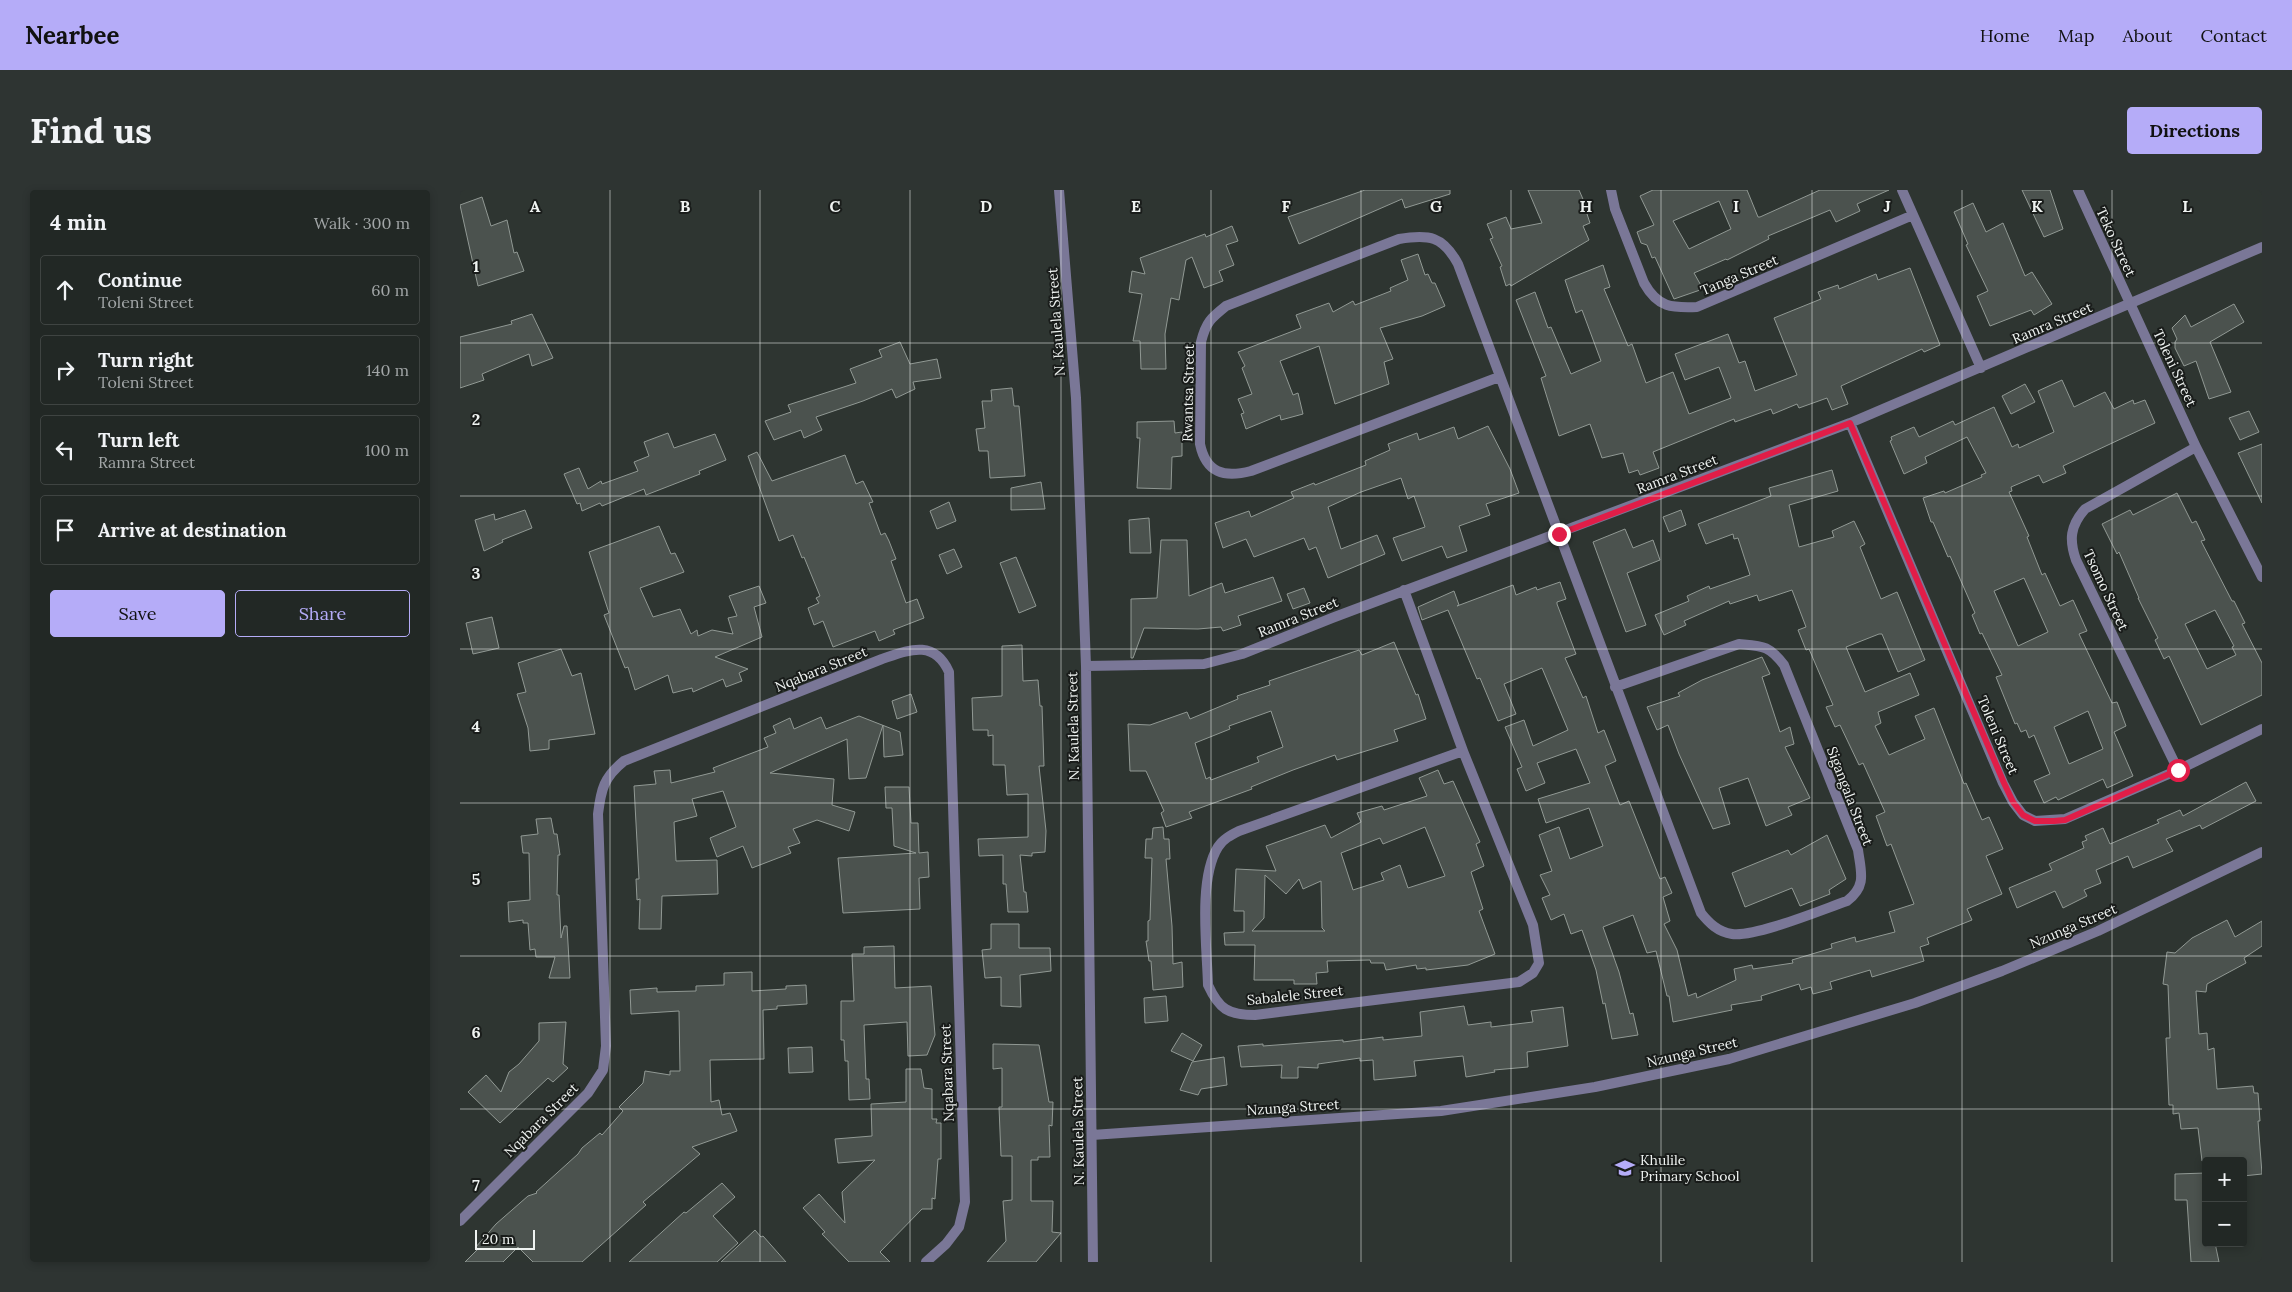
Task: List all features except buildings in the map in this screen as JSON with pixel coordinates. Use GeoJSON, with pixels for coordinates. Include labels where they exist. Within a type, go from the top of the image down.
{"type":"FeatureCollection","features":[{"type":"Feature","properties":{"kind":"street","name":"N. Kaulela Street"},"geometry":{"type":"LineString","coordinates":[[1059,190],[1076,398],[1086,666],[1093,1262]]}},
{"type":"Feature","properties":{"kind":"street","name":"Tanga Street"},"geometry":{"type":"LineString","coordinates":[[1611,190],[1615,209],[1644,283],[1650,294],[1663,304],[1675,308],[1697,307],[1913,215]]}},
{"type":"Feature","properties":{"kind":"street"},"geometry":{"type":"LineString","coordinates":[[1902,190],[1981,368]]}},
{"type":"Feature","properties":{"kind":"street","name":"Teko Street"},"geometry":{"type":"LineString","coordinates":[[2078,190],[2130,305]]}},
{"type":"Feature","properties":{"kind":"street","name":"Rwantsa Street"},"geometry":{"type":"LineString","coordinates":[[1499,377],[1250,471],[1227,474],[1208,465],[1200,444],[1202,342],[1205,326],[1212,316],[1226,306],[1399,239],[1412,236],[1428,238],[1444,243],[1451,251],[1559,534]]}},
{"type":"Feature","properties":{"kind":"street","name":"Ramra Street"},"geometry":{"type":"LineString","coordinates":[[1086,666],[1204,664],[1242,654],[1404,590],[1559,534],[1850,423],[2262,248]]}},
{"type":"Feature","properties":{"kind":"street","name":"Toleni Street"},"geometry":{"type":"LineString","coordinates":[[2130,305],[2196,447],[2262,577]]}},
{"type":"Feature","properties":{"kind":"street","name":"Toleni Street"},"geometry":{"type":"LineString","coordinates":[[1850,423],[2004,783],[2013,802],[2023,815],[2035,821],[2065,820],[2178,770],[2262,729]]}},
{"type":"Feature","properties":{"kind":"street","name":"Tsomo Street"},"geometry":{"type":"LineString","coordinates":[[2178,770],[2076,560],[2071,547],[2070,534],[2077,518],[2085,509],[2196,447]]}},
{"type":"Feature","properties":{"kind":"street","name":"Sigangala Street"},"geometry":{"type":"LineString","coordinates":[[1559,534],[1615,687],[1701,913],[1712,926],[1730,934],[1749,934],[1847,901],[1856,894],[1861,883],[1862,874],[1858,850],[1784,665],[1774,652],[1755,646],[1738,644],[1615,687]]}},
{"type":"Feature","properties":{"kind":"street","name":"Sabalele Street"},"geometry":{"type":"LineString","coordinates":[[1404,590],[1463,751],[1533,926],[1540,963],[1533,973],[1519,982],[1255,1015],[1240,1015],[1223,1009],[1215,1000],[1208,985],[1206,881],[1211,861],[1218,846],[1227,837],[1463,751]]}},
{"type":"Feature","properties":{"kind":"street","name":"Nqabara Street"},"geometry":{"type":"LineString","coordinates":[[460,1220],[588,1092],[603,1070],[606,1046],[598,814],[600,794],[607,778],[624,761],[882,659],[924,649],[937,654],[949,672],[965,1202],[959,1227],[946,1244],[926,1262]]}},
{"type":"Feature","properties":{"kind":"street","name":"Nzunga Street"},"geometry":{"type":"LineString","coordinates":[[1092,1135],[1441,1111],[1596,1087],[1729,1059],[1915,1003],[2002,971],[2106,927],[2262,852]]}},
{"type":"Feature","properties":{"kind":"place","name":"Khulile Primary School"},"geometry":{"type":"Point","coordinates":[1625,1168]}},
{"type":"Feature","properties":{"kind":"route"},"geometry":{"type":"LineString","coordinates":[[1559,534],[1850,423],[2004,783],[2013,802],[2023,815],[2035,821],[2065,820],[2178,770]]}}]}
